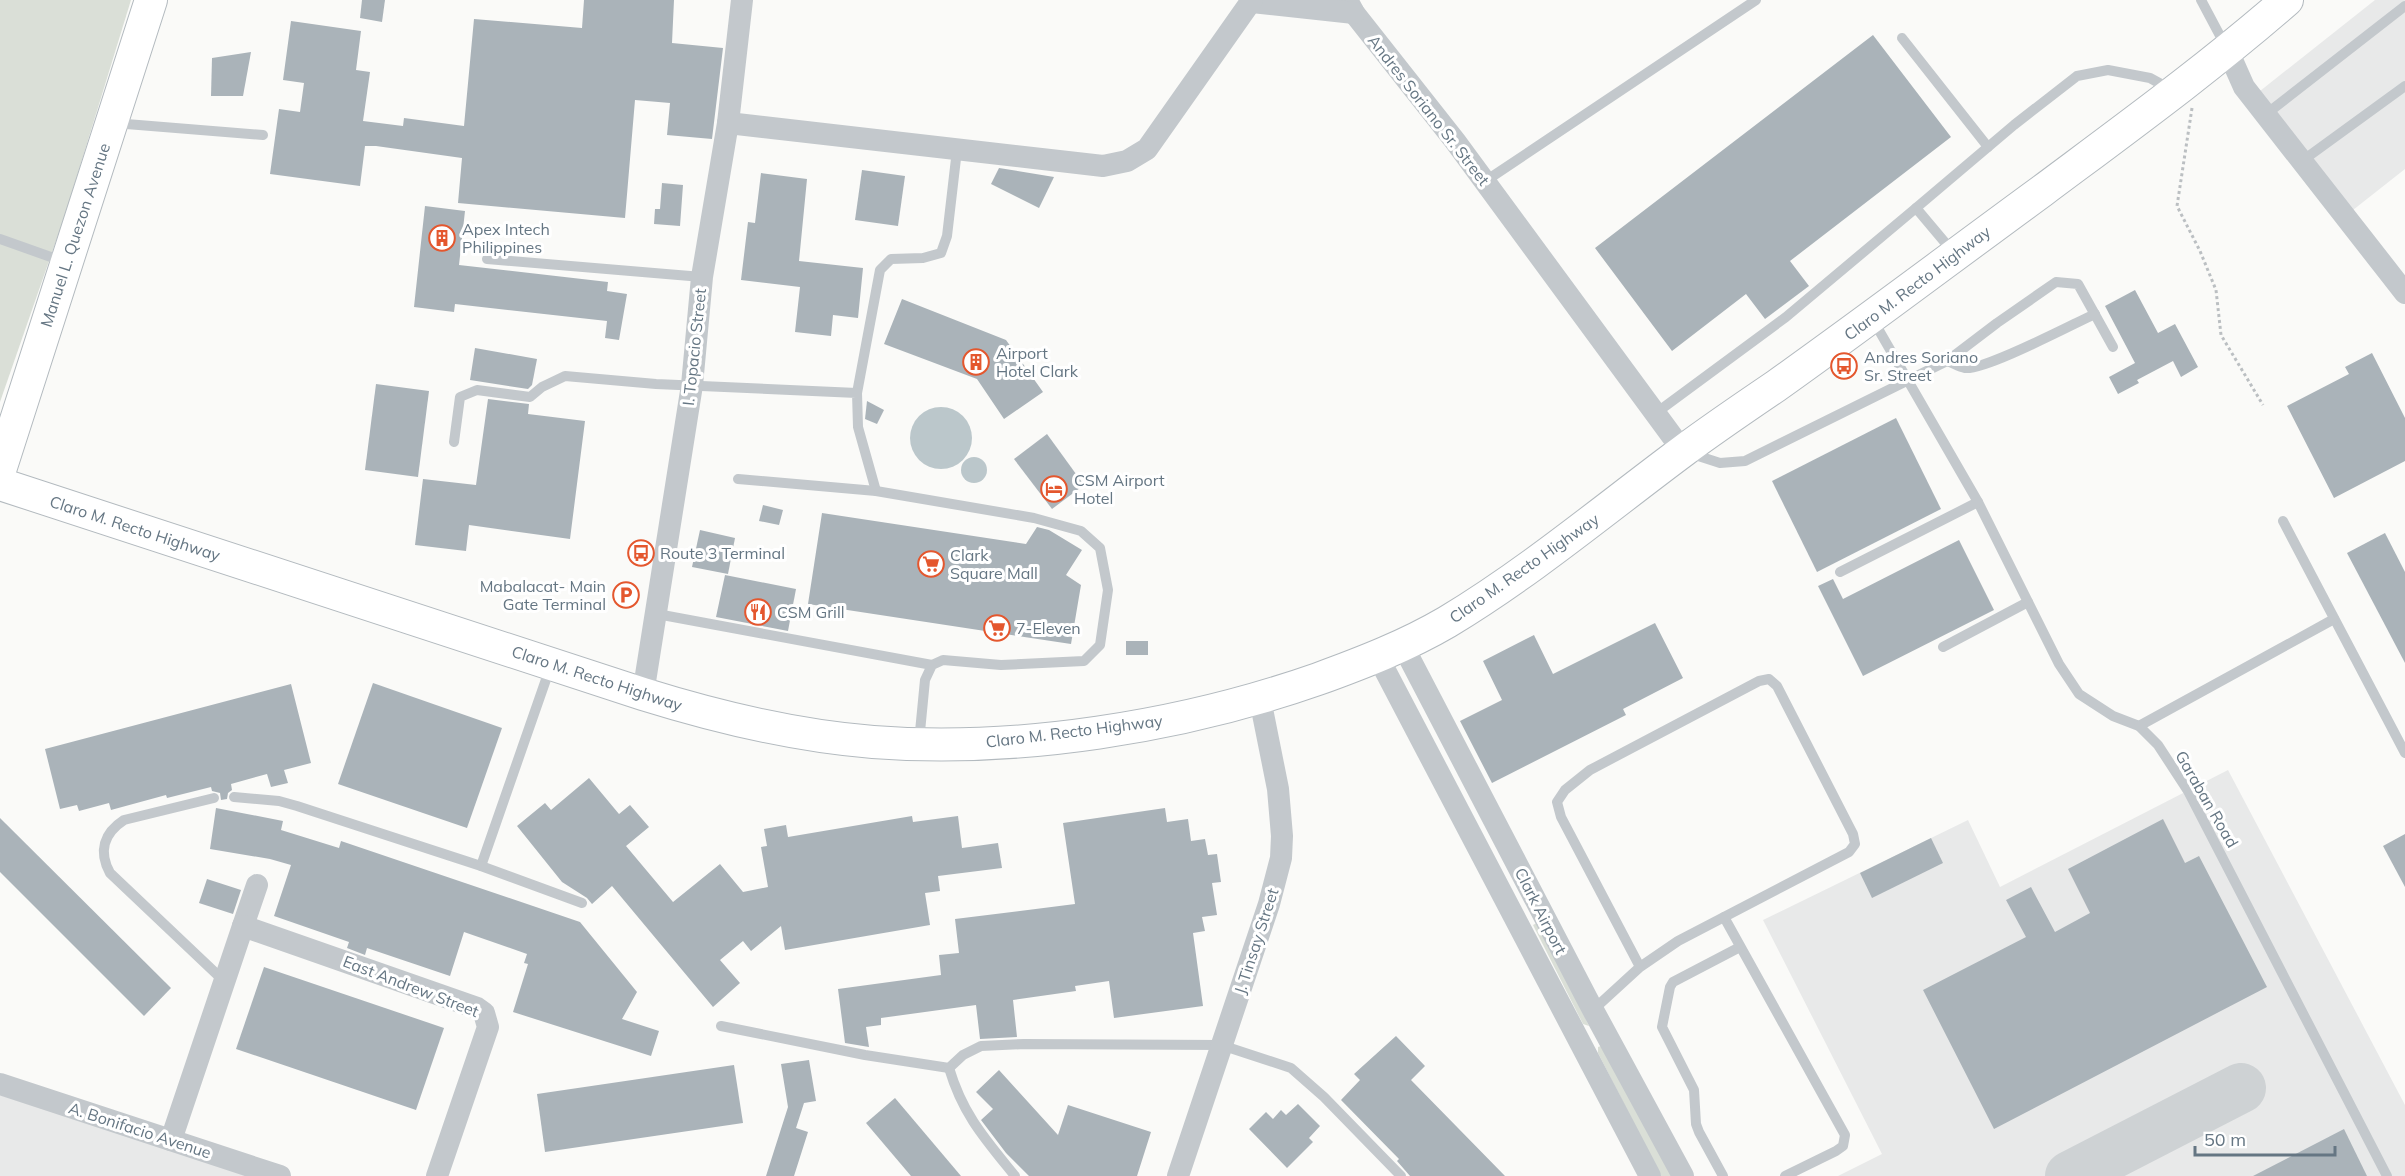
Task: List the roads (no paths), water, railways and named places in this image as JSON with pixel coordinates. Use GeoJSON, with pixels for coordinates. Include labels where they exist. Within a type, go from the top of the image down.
{"type":"FeatureCollection","features":[{"type":"Feature","properties":{"kind":"main road","name":"Manuel L. Quezon Avenue"},"geometry":{"type":"LineString","coordinates":[[0,470],[151,0]]}},
{"type":"Feature","properties":{"kind":"main road","name":"Claro M. Recto Highway"},"geometry":{"type":"LineString","coordinates":[[0,484],[702,712],[753,724],[868,741],[920,734],[1016,740],[1139,726],[1260,699],[1390,651],[1445,623],[1580,532],[1683,451],[1955,255],[2228,51],[2287,0]]}},
{"type":"Feature","properties":{"kind":"street","name":"I. Topacio Street"},"geometry":{"type":"LineString","coordinates":[[643,693],[692,385],[702,277],[728,123],[742,0]]}},
{"type":"Feature","properties":{"kind":"street"},"geometry":{"type":"LineString","coordinates":[[728,123],[1103,166],[1127,161],[1147,149],[1248,1],[1350,7]]}},
{"type":"Feature","properties":{"kind":"street","name":"Andres Soriano Sr. Street"},"geometry":{"type":"LineString","coordinates":[[1350,7],[1455,141],[1683,451]]}},
{"type":"Feature","properties":{"kind":"street"},"geometry":{"type":"LineString","coordinates":[[2228,51],[2244,87],[2405,293]]}},
{"type":"Feature","properties":{"kind":"street","name":"Clark Airport"},"geometry":{"type":"LineString","coordinates":[[1390,651],[1598,1020],[1683,1176]]}},
{"type":"Feature","properties":{"kind":"street","name":"Clark Airport"},"geometry":{"type":"LineString","coordinates":[[1390,651],[1579,1043],[1650,1176]]}},
{"type":"Feature","properties":{"kind":"street","name":"J. Tinsay Street"},"geometry":{"type":"LineString","coordinates":[[1178,1176],[1269,904],[1281,858],[1282,836],[1278,789],[1260,699]]}},
{"type":"Feature","properties":{"kind":"street"},"geometry":{"type":"LineString","coordinates":[[171,1140],[257,885]]}},
{"type":"Feature","properties":{"kind":"street","name":"East Andrew Street"},"geometry":{"type":"LineString","coordinates":[[243,926],[477,1008],[484,1013],[488,1027],[436,1176]]}},
{"type":"Feature","properties":{"kind":"street"},"geometry":{"type":"LineString","coordinates":[[1579,1043],[1598,1020]]}},
{"type":"Feature","properties":{"kind":"street","name":"A. Bonifacio Avenue"},"geometry":{"type":"LineString","coordinates":[[0,1084],[280,1176]]}},
{"type":"Feature","properties":{"kind":"lane"},"geometry":{"type":"LineString","coordinates":[[1484,182],[1756,0]]}},
{"type":"Feature","properties":{"kind":"lane"},"geometry":{"type":"LineString","coordinates":[[2201,0],[2228,51]]}},
{"type":"Feature","properties":{"kind":"lane"},"geometry":{"type":"LineString","coordinates":[[2265,115],[2405,6]]}},
{"type":"Feature","properties":{"kind":"lane"},"geometry":{"type":"LineString","coordinates":[[1902,38],[1988,147]]}},
{"type":"Feature","properties":{"kind":"lane"},"geometry":{"type":"LineString","coordinates":[[1656,413],[1786,317],[1988,147],[2077,76],[2108,70],[2183,85]]}},
{"type":"Feature","properties":{"kind":"lane"},"geometry":{"type":"LineString","coordinates":[[2302,161],[2405,86]]}},
{"type":"Feature","properties":{"kind":"lane"},"geometry":{"type":"LineString","coordinates":[[111,122],[263,135]]}},
{"type":"Feature","properties":{"kind":"lane"},"geometry":{"type":"LineString","coordinates":[[876,491],[858,427],[857,393],[880,270],[891,259],[923,258],[941,253],[947,236],[957,150]]}},
{"type":"Feature","properties":{"kind":"lane"},"geometry":{"type":"LineString","coordinates":[[1916,208],[1955,255]]}},
{"type":"Feature","properties":{"kind":"lane"},"geometry":{"type":"LineString","coordinates":[[0,239],[66,263]]}},
{"type":"Feature","properties":{"kind":"lane"},"geometry":{"type":"LineString","coordinates":[[487,259],[702,277]]}},
{"type":"Feature","properties":{"kind":"lane"},"geometry":{"type":"LineString","coordinates":[[1683,451],[1720,463],[1745,461],[1947,362],[1997,323],[2056,282],[2078,284],[2113,347]]}},
{"type":"Feature","properties":{"kind":"lane"},"geometry":{"type":"LineString","coordinates":[[1947,362],[1966,369],[2019,350],[2095,314]]}},
{"type":"Feature","properties":{"kind":"lane","name":"Garaban Road"},"geometry":{"type":"LineString","coordinates":[[1871,317],[1978,502],[2059,664],[2079,694],[2113,716],[2139,726],[2158,745],[2188,790],[2387,1176]]}},
{"type":"Feature","properties":{"kind":"lane"},"geometry":{"type":"LineString","coordinates":[[453,442],[460,397],[477,390],[530,397],[542,387],[565,376],[656,384],[857,393]]}},
{"type":"Feature","properties":{"kind":"lane"},"geometry":{"type":"LineString","coordinates":[[657,614],[932,665],[943,660],[1001,666],[1084,661],[1100,645],[1108,590],[1100,548],[1081,531],[1034,518],[876,491],[738,479]]}},
{"type":"Feature","properties":{"kind":"lane"},"geometry":{"type":"LineString","coordinates":[[1840,572],[1978,502]]}},
{"type":"Feature","properties":{"kind":"lane"},"geometry":{"type":"LineString","coordinates":[[2283,521],[2405,753]]}},
{"type":"Feature","properties":{"kind":"lane"},"geometry":{"type":"LineString","coordinates":[[1943,647],[2028,602]]}},
{"type":"Feature","properties":{"kind":"lane"},"geometry":{"type":"LineString","coordinates":[[2139,726],[2334,619]]}},
{"type":"Feature","properties":{"kind":"lane"},"geometry":{"type":"LineString","coordinates":[[481,866],[552,663]]}},
{"type":"Feature","properties":{"kind":"lane"},"geometry":{"type":"LineString","coordinates":[[920,734],[925,680],[932,665]]}},
{"type":"Feature","properties":{"kind":"lane"},"geometry":{"type":"LineString","coordinates":[[1598,1020],[1640,967],[1678,941],[1849,852],[1855,844],[1853,834],[1777,686],[1769,679],[1759,681],[1590,770],[1565,790],[1557,802],[1561,817],[1640,967]]}},
{"type":"Feature","properties":{"kind":"lane"},"geometry":{"type":"LineString","coordinates":[[234,797],[279,801],[297,806],[481,866],[582,903]]}},
{"type":"Feature","properties":{"kind":"lane"},"geometry":{"type":"LineString","coordinates":[[214,798],[124,820],[112,828],[103,850],[104,862],[110,873],[225,981]]}},
{"type":"Feature","properties":{"kind":"lane"},"geometry":{"type":"LineString","coordinates":[[1724,917],[1845,1135],[1843,1146],[1836,1151],[1785,1176]]}},
{"type":"Feature","properties":{"kind":"lane"},"geometry":{"type":"LineString","coordinates":[[1723,1176],[1696,1124],[1694,1090],[1664,1035],[1662,1020],[1673,982],[1740,947]]}},
{"type":"Feature","properties":{"kind":"lane"},"geometry":{"type":"LineString","coordinates":[[721,1026],[865,1055],[949,1068]]}},
{"type":"Feature","properties":{"kind":"lane"},"geometry":{"type":"LineString","coordinates":[[949,1068],[963,1055],[981,1046],[1024,1044],[1221,1045],[1292,1068],[1324,1097],[1401,1176]]}},
{"type":"Feature","properties":{"kind":"lane"},"geometry":{"type":"LineString","coordinates":[[949,1068],[957,1094],[976,1129],[1015,1176]]}},
{"type":"Feature","properties":{"kind":"place","name":"Apex Intech Philippines"},"geometry":{"type":"Point","coordinates":[442,238]}},
{"type":"Feature","properties":{"kind":"place","name":"Airport Hotel Clark"},"geometry":{"type":"Point","coordinates":[976,362]}},
{"type":"Feature","properties":{"kind":"place","name":"Andres Soriano Sr. Street"},"geometry":{"type":"Point","coordinates":[1844,366]}},
{"type":"Feature","properties":{"kind":"place","name":"CSM Airport Hotel"},"geometry":{"type":"Point","coordinates":[1054,489]}},
{"type":"Feature","properties":{"kind":"place","name":"Route 3 Terminal"},"geometry":{"type":"Point","coordinates":[641,553]}},
{"type":"Feature","properties":{"kind":"place","name":"Clark Square Mall"},"geometry":{"type":"Point","coordinates":[931,564]}},
{"type":"Feature","properties":{"kind":"place","name":"Mabalacat- Main Gate Terminal"},"geometry":{"type":"Point","coordinates":[626,595]}},
{"type":"Feature","properties":{"kind":"place","name":"CSM Grill"},"geometry":{"type":"Point","coordinates":[758,612]}},
{"type":"Feature","properties":{"kind":"place","name":"7-Eleven"},"geometry":{"type":"Point","coordinates":[997,628]}}]}
